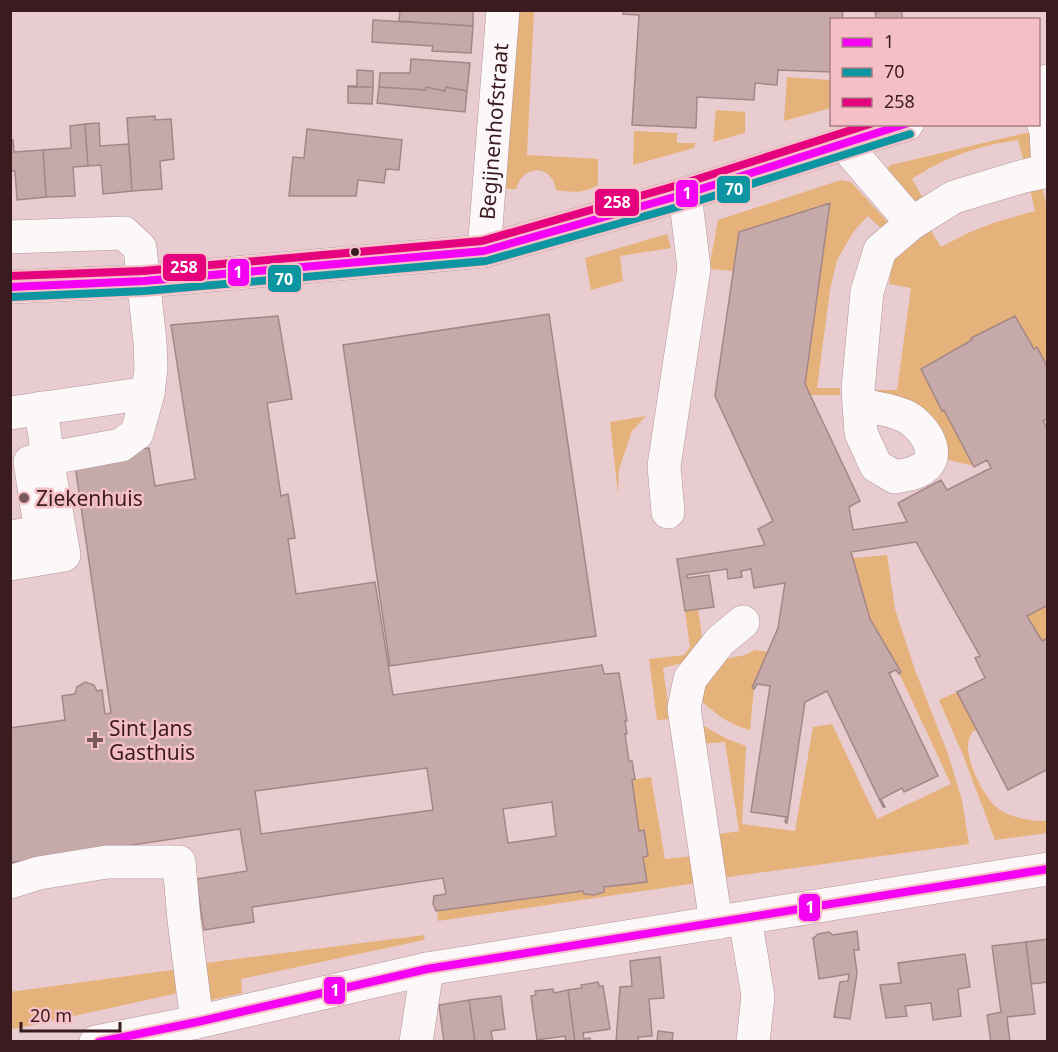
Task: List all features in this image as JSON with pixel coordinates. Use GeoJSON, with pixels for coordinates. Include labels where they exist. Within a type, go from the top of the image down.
{"type":"FeatureCollection","features":[{"type":"Feature","properties":{"kind":"street","name":"Begijnenhofstraat"},"geometry":{"type":"LineString","coordinates":[[484,251],[503,10]]}},
{"type":"Feature","properties":{"kind":"street"},"geometry":{"type":"LineString","coordinates":[[859,405],[858,389],[867,292],[880,250],[912,223],[954,197],[1047,170],[1046,131],[1040,113]]}},
{"type":"Feature","properties":{"kind":"street"},"geometry":{"type":"LineString","coordinates":[[10,287],[144,281],[484,251],[685,194],[901,126]]}},
{"type":"Feature","properties":{"kind":"street"},"geometry":{"type":"LineString","coordinates":[[844,144],[912,223]]}},
{"type":"Feature","properties":{"kind":"street"},"geometry":{"type":"LineString","coordinates":[[668,512],[664,466],[694,268],[685,194]]}},
{"type":"Feature","properties":{"kind":"street"},"geometry":{"type":"LineString","coordinates":[[10,237],[124,233],[140,248],[151,369],[148,393],[137,433],[121,445],[30,462],[41,532],[10,537]]}},
{"type":"Feature","properties":{"kind":"street"},"geometry":{"type":"LineString","coordinates":[[10,564],[64,555],[51,481],[26,410],[148,393]]}},
{"type":"Feature","properties":{"kind":"street"},"geometry":{"type":"LineString","coordinates":[[10,488],[51,481]]}},
{"type":"Feature","properties":{"kind":"street"},"geometry":{"type":"LineString","coordinates":[[743,622],[720,641],[690,679],[684,708],[731,921],[758,996],[753,1041]]}},
{"type":"Feature","properties":{"kind":"street"},"geometry":{"type":"LineString","coordinates":[[10,882],[39,873],[107,862],[179,862],[197,1022]]}},
{"type":"Feature","properties":{"kind":"street"},"geometry":{"type":"LineString","coordinates":[[96,1041],[197,1022],[427,969],[1047,869]]}},
{"type":"Feature","properties":{"kind":"street"},"geometry":{"type":"LineString","coordinates":[[416,1041],[427,969]]}},
{"type":"Feature","properties":{"kind":"shaded area"},"geometry":{"type":"Polygon","coordinates":[[[515,11],[534,11],[527,155],[598,159],[597,186],[577,192],[556,190],[549,175],[537,170],[525,175],[516,189],[504,189],[515,11]]]}},
{"type":"Feature","properties":{"kind":"shaded area"},"geometry":{"type":"Polygon","coordinates":[[[787,77],[830,80],[830,108],[784,121],[787,77]]]}},
{"type":"Feature","properties":{"kind":"shaded area"},"geometry":{"type":"Polygon","coordinates":[[[716,110],[745,112],[745,133],[713,142],[716,110]]]}},
{"type":"Feature","properties":{"kind":"shaded area"},"geometry":{"type":"Polygon","coordinates":[[[634,131],[677,133],[677,143],[695,143],[694,148],[633,165],[634,131]]]}},
{"type":"Feature","properties":{"kind":"shaded area"},"geometry":{"type":"Polygon","coordinates":[[[1030,132],[1035,160],[1024,162],[1018,140],[989,145],[950,158],[912,179],[924,200],[914,208],[885,170],[891,165],[1030,132]]]}},
{"type":"Feature","properties":{"kind":"shaded area"},"geometry":{"type":"Polygon","coordinates":[[[841,180],[851,182],[892,227],[886,233],[868,216],[854,231],[837,260],[830,290],[817,388],[840,388],[840,395],[810,395],[805,384],[830,204],[733,271],[709,269],[718,220],[841,180]]]}},
{"type":"Feature","properties":{"kind":"shaded area"},"geometry":{"type":"Polygon","coordinates":[[[1042,186],[1048,212],[1047,369],[1036,348],[1033,349],[1014,317],[921,368],[974,466],[944,459],[874,396],[874,390],[897,390],[911,288],[889,284],[892,261],[930,229],[941,247],[996,222],[1035,211],[1030,189],[1042,186]]]}},
{"type":"Feature","properties":{"kind":"shaded area"},"geometry":{"type":"Polygon","coordinates":[[[667,234],[671,248],[620,256],[623,281],[591,290],[585,258],[667,234]]]}},
{"type":"Feature","properties":{"kind":"shaded area"},"geometry":{"type":"Polygon","coordinates":[[[646,416],[632,431],[619,469],[618,494],[610,422],[646,416]]]}},
{"type":"Feature","properties":{"kind":"shaded area"},"geometry":{"type":"Polygon","coordinates":[[[887,555],[895,609],[915,670],[948,754],[962,800],[969,844],[721,878],[714,835],[739,831],[725,742],[700,744],[697,722],[727,739],[746,746],[742,824],[795,831],[813,727],[832,724],[877,819],[951,784],[899,673],[870,619],[853,558],[887,555]]]}},
{"type":"Feature","properties":{"kind":"shaded area"},"geometry":{"type":"Polygon","coordinates":[[[1047,605],[1047,639],[1041,642],[1027,616],[1047,605]]]}},
{"type":"Feature","properties":{"kind":"shaded area"},"geometry":{"type":"Polygon","coordinates":[[[698,609],[703,644],[686,662],[663,668],[670,719],[657,720],[649,659],[684,655],[690,647],[685,611],[698,609]]]}},
{"type":"Feature","properties":{"kind":"shaded area"},"geometry":{"type":"Polygon","coordinates":[[[755,650],[769,652],[753,688],[750,730],[729,722],[699,699],[712,667],[755,650]]]}},
{"type":"Feature","properties":{"kind":"shaded area"},"geometry":{"type":"Polygon","coordinates":[[[957,692],[977,729],[971,735],[968,744],[969,755],[983,789],[994,805],[1005,813],[1026,820],[1047,821],[1047,833],[995,840],[963,755],[939,700],[957,692]]]}},
{"type":"Feature","properties":{"kind":"shaded area"},"geometry":{"type":"Polygon","coordinates":[[[651,777],[665,859],[692,856],[697,883],[438,921],[437,911],[646,882],[631,780],[651,777]]]}},
{"type":"Feature","properties":{"kind":"shaded area"},"geometry":{"type":"Polygon","coordinates":[[[425,935],[424,940],[241,979],[242,993],[207,1001],[206,963],[425,935]]]}},
{"type":"Feature","properties":{"kind":"shaded area"},"geometry":{"type":"Polygon","coordinates":[[[179,969],[183,992],[11,1029],[10,992],[179,969]]]}},
{"type":"Feature","properties":{"kind":"building"},"geometry":{"type":"Polygon","coordinates":[[[400,10],[473,10],[473,26],[399,21],[400,10]]]}},
{"type":"Feature","properties":{"kind":"building"},"geometry":{"type":"Polygon","coordinates":[[[624,10],[843,10],[842,18],[830,18],[830,72],[778,70],[777,85],[755,83],[754,100],[697,97],[696,128],[632,125],[639,15],[623,14],[624,10]]]}},
{"type":"Feature","properties":{"kind":"building"},"geometry":{"type":"Polygon","coordinates":[[[884,10],[901,10],[903,18],[876,18],[875,13],[884,10]]]}},
{"type":"Feature","properties":{"kind":"building"},"geometry":{"type":"Polygon","coordinates":[[[373,20],[473,26],[471,53],[432,51],[433,46],[372,42],[373,20]]]}},
{"type":"Feature","properties":{"kind":"building"},"geometry":{"type":"Polygon","coordinates":[[[411,59],[470,63],[467,91],[446,87],[445,91],[426,87],[426,90],[379,87],[380,73],[410,73],[411,59]]]}},
{"type":"Feature","properties":{"kind":"building"},"geometry":{"type":"Polygon","coordinates":[[[357,70],[373,71],[373,87],[348,87],[357,86],[357,70]]]}},
{"type":"Feature","properties":{"kind":"building"},"geometry":{"type":"Polygon","coordinates":[[[348,87],[373,87],[372,104],[348,103],[348,87]]]}},
{"type":"Feature","properties":{"kind":"building"},"geometry":{"type":"Polygon","coordinates":[[[379,87],[426,90],[426,87],[445,91],[446,87],[467,91],[465,112],[377,103],[379,87]]]}},
{"type":"Feature","properties":{"kind":"building"},"geometry":{"type":"Polygon","coordinates":[[[155,116],[155,120],[171,119],[174,159],[160,161],[162,189],[132,191],[127,118],[155,116]]]}},
{"type":"Feature","properties":{"kind":"building"},"geometry":{"type":"Polygon","coordinates":[[[99,123],[100,146],[129,144],[132,191],[103,194],[101,165],[88,166],[85,124],[99,123]]]}},
{"type":"Feature","properties":{"kind":"building"},"geometry":{"type":"Polygon","coordinates":[[[85,124],[88,166],[73,167],[75,196],[46,197],[43,150],[71,148],[70,126],[85,124]]]}},
{"type":"Feature","properties":{"kind":"building"},"geometry":{"type":"Polygon","coordinates":[[[307,129],[402,140],[399,170],[386,169],[384,183],[358,180],[356,196],[289,196],[293,157],[304,158],[307,129]]]}},
{"type":"Feature","properties":{"kind":"building"},"geometry":{"type":"Polygon","coordinates":[[[10,140],[13,140],[14,152],[43,150],[46,197],[17,200],[15,171],[10,171],[10,140]]]}},
{"type":"Feature","properties":{"kind":"building"},"geometry":{"type":"Polygon","coordinates":[[[830,203],[805,384],[860,501],[849,507],[853,530],[907,522],[898,503],[941,480],[947,490],[991,468],[987,460],[974,467],[921,369],[972,340],[971,338],[1015,316],[1034,349],[1037,347],[1048,368],[1048,419],[1043,421],[1048,430],[1048,605],[1027,616],[1042,641],[1048,638],[1048,769],[1008,790],[957,692],[985,678],[975,658],[980,656],[916,542],[851,552],[870,619],[901,672],[899,674],[896,670],[889,673],[938,776],[904,792],[902,788],[881,799],[885,807],[883,807],[827,691],[805,702],[787,823],[785,822],[786,817],[751,812],[770,686],[757,684],[754,689],[752,688],[778,628],[785,583],[754,588],[751,569],[741,571],[742,577],[728,579],[727,569],[687,575],[687,578],[709,575],[714,607],[685,611],[677,559],[765,545],[758,529],[773,521],[715,396],[739,232],[830,203]]]}},
{"type":"Feature","properties":{"kind":"building"},"geometry":{"type":"Polygon","coordinates":[[[549,314],[596,636],[390,666],[343,345],[549,314]]]}},
{"type":"Feature","properties":{"kind":"building"},"geometry":{"type":"Polygon","coordinates":[[[278,316],[292,399],[267,403],[281,496],[288,494],[295,538],[288,539],[296,594],[375,582],[393,695],[602,665],[604,674],[619,673],[627,721],[625,721],[627,734],[625,734],[629,761],[632,761],[635,779],[632,780],[639,831],[644,830],[648,856],[643,857],[647,882],[604,887],[604,892],[594,895],[584,894],[583,891],[436,911],[433,904],[434,896],[446,894],[443,878],[252,907],[254,922],[204,930],[196,879],[247,871],[240,829],[10,863],[10,728],[65,720],[62,696],[75,694],[77,687],[85,682],[94,685],[97,691],[102,690],[105,714],[111,713],[74,458],[149,448],[155,486],[195,479],[171,325],[278,316]],[[427,768],[255,791],[261,834],[433,810],[427,768]],[[552,802],[503,809],[508,843],[556,836],[552,802]]]}},
{"type":"Feature","properties":{"kind":"building"},"geometry":{"type":"Polygon","coordinates":[[[857,931],[859,950],[854,950],[857,973],[850,1019],[834,1017],[840,982],[848,981],[849,974],[819,979],[813,938],[818,934],[829,932],[833,935],[857,931]]]}},
{"type":"Feature","properties":{"kind":"building"},"geometry":{"type":"Polygon","coordinates":[[[1048,939],[1048,982],[1031,984],[1026,942],[1048,939]]]}},
{"type":"Feature","properties":{"kind":"building"},"geometry":{"type":"Polygon","coordinates":[[[1026,942],[1035,1014],[1007,1017],[1010,1042],[991,1042],[987,1015],[1001,1012],[992,946],[1026,942]]]}},
{"type":"Feature","properties":{"kind":"building"},"geometry":{"type":"Polygon","coordinates":[[[965,954],[970,987],[958,989],[961,1016],[933,1020],[931,1003],[905,1006],[907,1016],[886,1018],[880,985],[901,983],[898,963],[965,954]]]}},
{"type":"Feature","properties":{"kind":"building"},"geometry":{"type":"Polygon","coordinates":[[[660,957],[664,998],[649,999],[652,1036],[638,1037],[639,1042],[616,1042],[620,987],[632,986],[630,961],[660,957]]]}},
{"type":"Feature","properties":{"kind":"building"},"geometry":{"type":"Polygon","coordinates":[[[598,982],[599,986],[603,986],[610,1029],[583,1033],[584,1039],[590,1038],[590,1042],[575,1042],[568,990],[598,982]]]}},
{"type":"Feature","properties":{"kind":"building"},"geometry":{"type":"Polygon","coordinates":[[[553,989],[554,993],[568,990],[575,1042],[564,1042],[566,1041],[565,1036],[537,1040],[531,996],[536,995],[535,991],[553,989]]]}},
{"type":"Feature","properties":{"kind":"building"},"geometry":{"type":"Polygon","coordinates":[[[501,996],[505,1029],[491,1031],[493,1042],[475,1042],[469,1000],[501,996]]]}},
{"type":"Feature","properties":{"kind":"building"},"geometry":{"type":"Polygon","coordinates":[[[469,1000],[475,1042],[444,1042],[439,1005],[469,1000]]]}},
{"type":"Feature","properties":{"kind":"building"},"geometry":{"type":"Polygon","coordinates":[[[658,1031],[673,1033],[672,1042],[657,1042],[658,1031]]]}},
{"type":"Feature","properties":{"kind":"transit line","name":"258"},"geometry":{"type":"LineString","coordinates":[[10,276],[143,271],[482,241],[682,184],[864,126]]}},
{"type":"Feature","properties":{"kind":"transit line","name":"1"},"geometry":{"type":"LineString","coordinates":[[10,287],[144,281],[484,251],[685,194],[899,126]]}},
{"type":"Feature","properties":{"kind":"transit line","name":"70"},"geometry":{"type":"LineString","coordinates":[[10,297],[145,291],[486,261],[688,204],[910,134]]}},
{"type":"Feature","properties":{"kind":"transit line","name":"1"},"geometry":{"type":"LineString","coordinates":[[99,1042],[427,969],[1048,869]]}},
{"type":"Feature","properties":{"kind":"place","name":"Ziekenhuis"},"geometry":{"type":"Point","coordinates":[24,498]}},
{"type":"Feature","properties":{"kind":"place","name":"Sint Jans Gasthuis"},"geometry":{"type":"Point","coordinates":[95,740]}}]}
